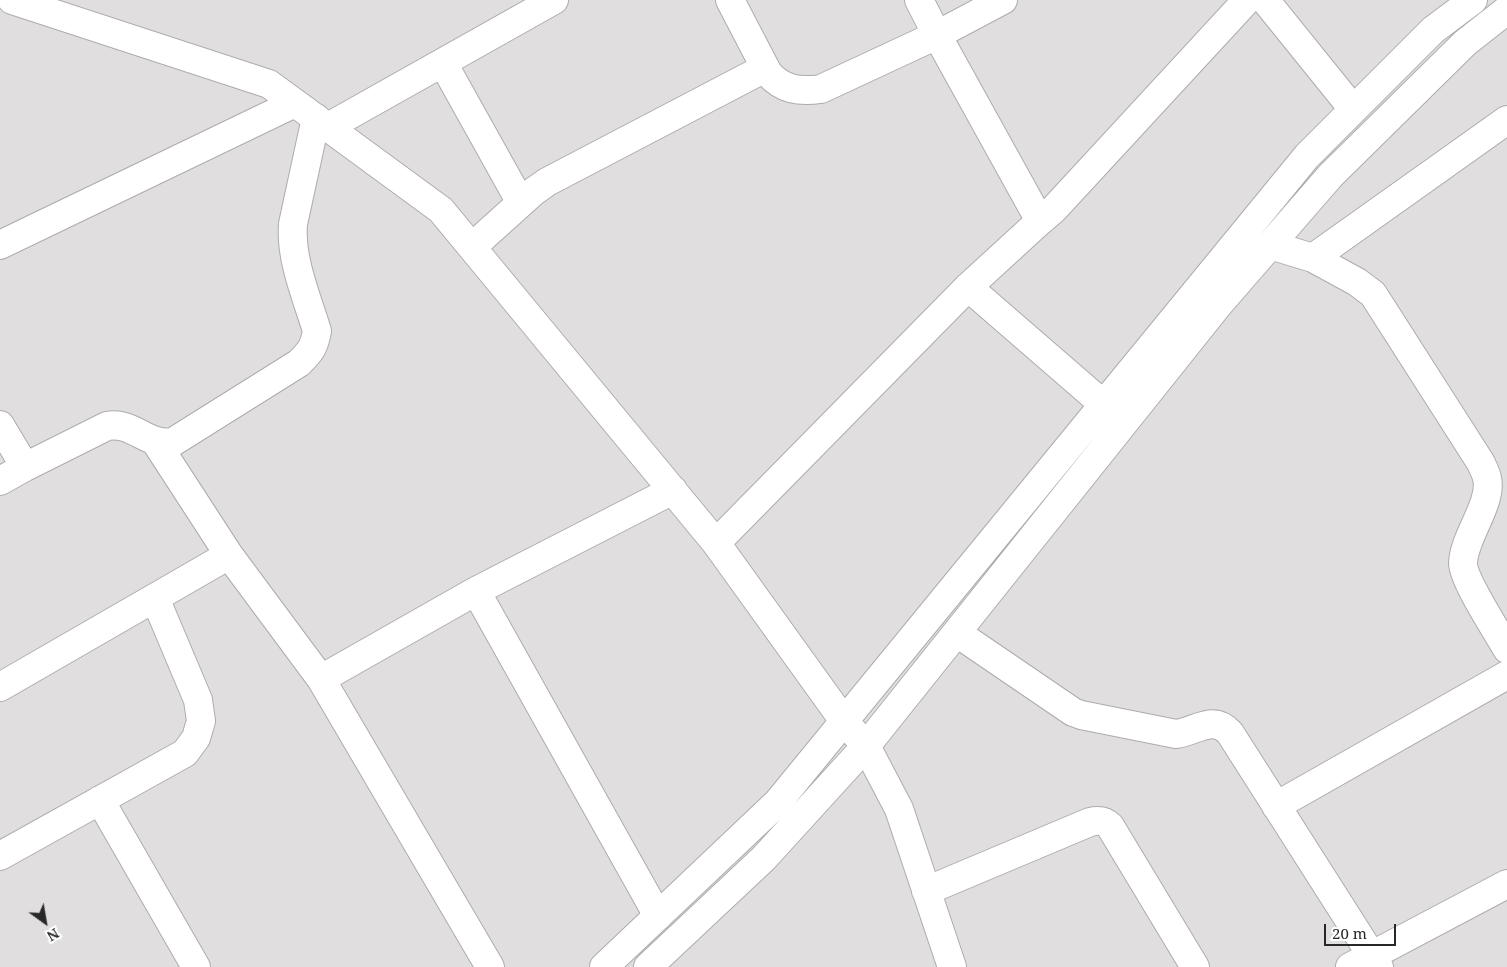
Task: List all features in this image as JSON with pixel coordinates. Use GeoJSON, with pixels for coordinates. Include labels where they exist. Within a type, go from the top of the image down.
{"type":"FeatureCollection","features":[{"type":"Feature","properties":{"kind":"street"},"geometry":{"type":"LineString","coordinates":[[0,245],[443,63],[554,0]]}},
{"type":"Feature","properties":{"kind":"street"},"geometry":{"type":"LineString","coordinates":[[730,0],[768,73],[775,81],[795,90],[821,89],[937,34],[1003,0]]}},
{"type":"Feature","properties":{"kind":"street"},"geometry":{"type":"LineString","coordinates":[[919,0],[1040,221]]}},
{"type":"Feature","properties":{"kind":"street"},"geometry":{"type":"LineString","coordinates":[[716,542],[968,286],[1054,209],[1247,0]]}},
{"type":"Feature","properties":{"kind":"street"},"geometry":{"type":"LineString","coordinates":[[1264,0],[1353,109]]}},
{"type":"Feature","properties":{"kind":"street"},"geometry":{"type":"LineString","coordinates":[[604,967],[777,803],[1306,156],[1433,30],[1473,0]]}},
{"type":"Feature","properties":{"kind":"street"},"geometry":{"type":"LineString","coordinates":[[14,2],[269,84],[441,210],[716,542],[844,721],[866,746],[899,810],[952,967]]}},
{"type":"Feature","properties":{"kind":"street"},"geometry":{"type":"LineString","coordinates":[[648,967],[764,858],[866,746],[1218,304],[1331,175],[1465,43],[1507,10]]}},
{"type":"Feature","properties":{"kind":"street"},"geometry":{"type":"LineString","coordinates":[[443,63],[521,203]]}},
{"type":"Feature","properties":{"kind":"street"},"geometry":{"type":"LineString","coordinates":[[472,248],[547,182],[765,68]]}},
{"type":"Feature","properties":{"kind":"street"},"geometry":{"type":"LineString","coordinates":[[0,481],[108,426],[117,424],[155,441],[173,442],[299,363],[309,353],[315,343],[316,332],[294,253],[292,224],[313,116]]}},
{"type":"Feature","properties":{"kind":"street"},"geometry":{"type":"LineString","coordinates":[[1313,258],[1507,120]]}},
{"type":"Feature","properties":{"kind":"street"},"geometry":{"type":"LineString","coordinates":[[1270,246],[1313,258],[1357,282],[1373,294],[1481,463],[1487,478],[1497,488],[1465,552],[1463,564],[1467,580],[1507,649]]}},
{"type":"Feature","properties":{"kind":"street"},"geometry":{"type":"LineString","coordinates":[[968,286],[1103,404]]}},
{"type":"Feature","properties":{"kind":"street"},"geometry":{"type":"LineString","coordinates":[[0,426],[25,467]]}},
{"type":"Feature","properties":{"kind":"street"},"geometry":{"type":"LineString","coordinates":[[155,441],[229,555],[321,680],[490,967]]}},
{"type":"Feature","properties":{"kind":"street"},"geometry":{"type":"LineString","coordinates":[[321,680],[476,591],[673,490]]}},
{"type":"Feature","properties":{"kind":"street"},"geometry":{"type":"LineString","coordinates":[[0,687],[229,555]]}},
{"type":"Feature","properties":{"kind":"street"},"geometry":{"type":"LineString","coordinates":[[476,591],[658,916]]}},
{"type":"Feature","properties":{"kind":"street"},"geometry":{"type":"LineString","coordinates":[[0,856],[185,753],[196,738],[200,721],[198,700],[155,598]]}},
{"type":"Feature","properties":{"kind":"street"},"geometry":{"type":"LineString","coordinates":[[957,632],[1073,712],[1081,715],[1176,734],[1185,733],[1207,724],[1216,723],[1224,726],[1276,806],[1367,963],[1507,884]]}},
{"type":"Feature","properties":{"kind":"street"},"geometry":{"type":"LineString","coordinates":[[1276,806],[1507,675]]}},
{"type":"Feature","properties":{"kind":"street"},"geometry":{"type":"LineString","coordinates":[[100,800],[196,967]]}},
{"type":"Feature","properties":{"kind":"street"},"geometry":{"type":"LineString","coordinates":[[926,891],[1090,822],[1097,820],[1105,822],[1110,826],[1195,967]]}}]}
